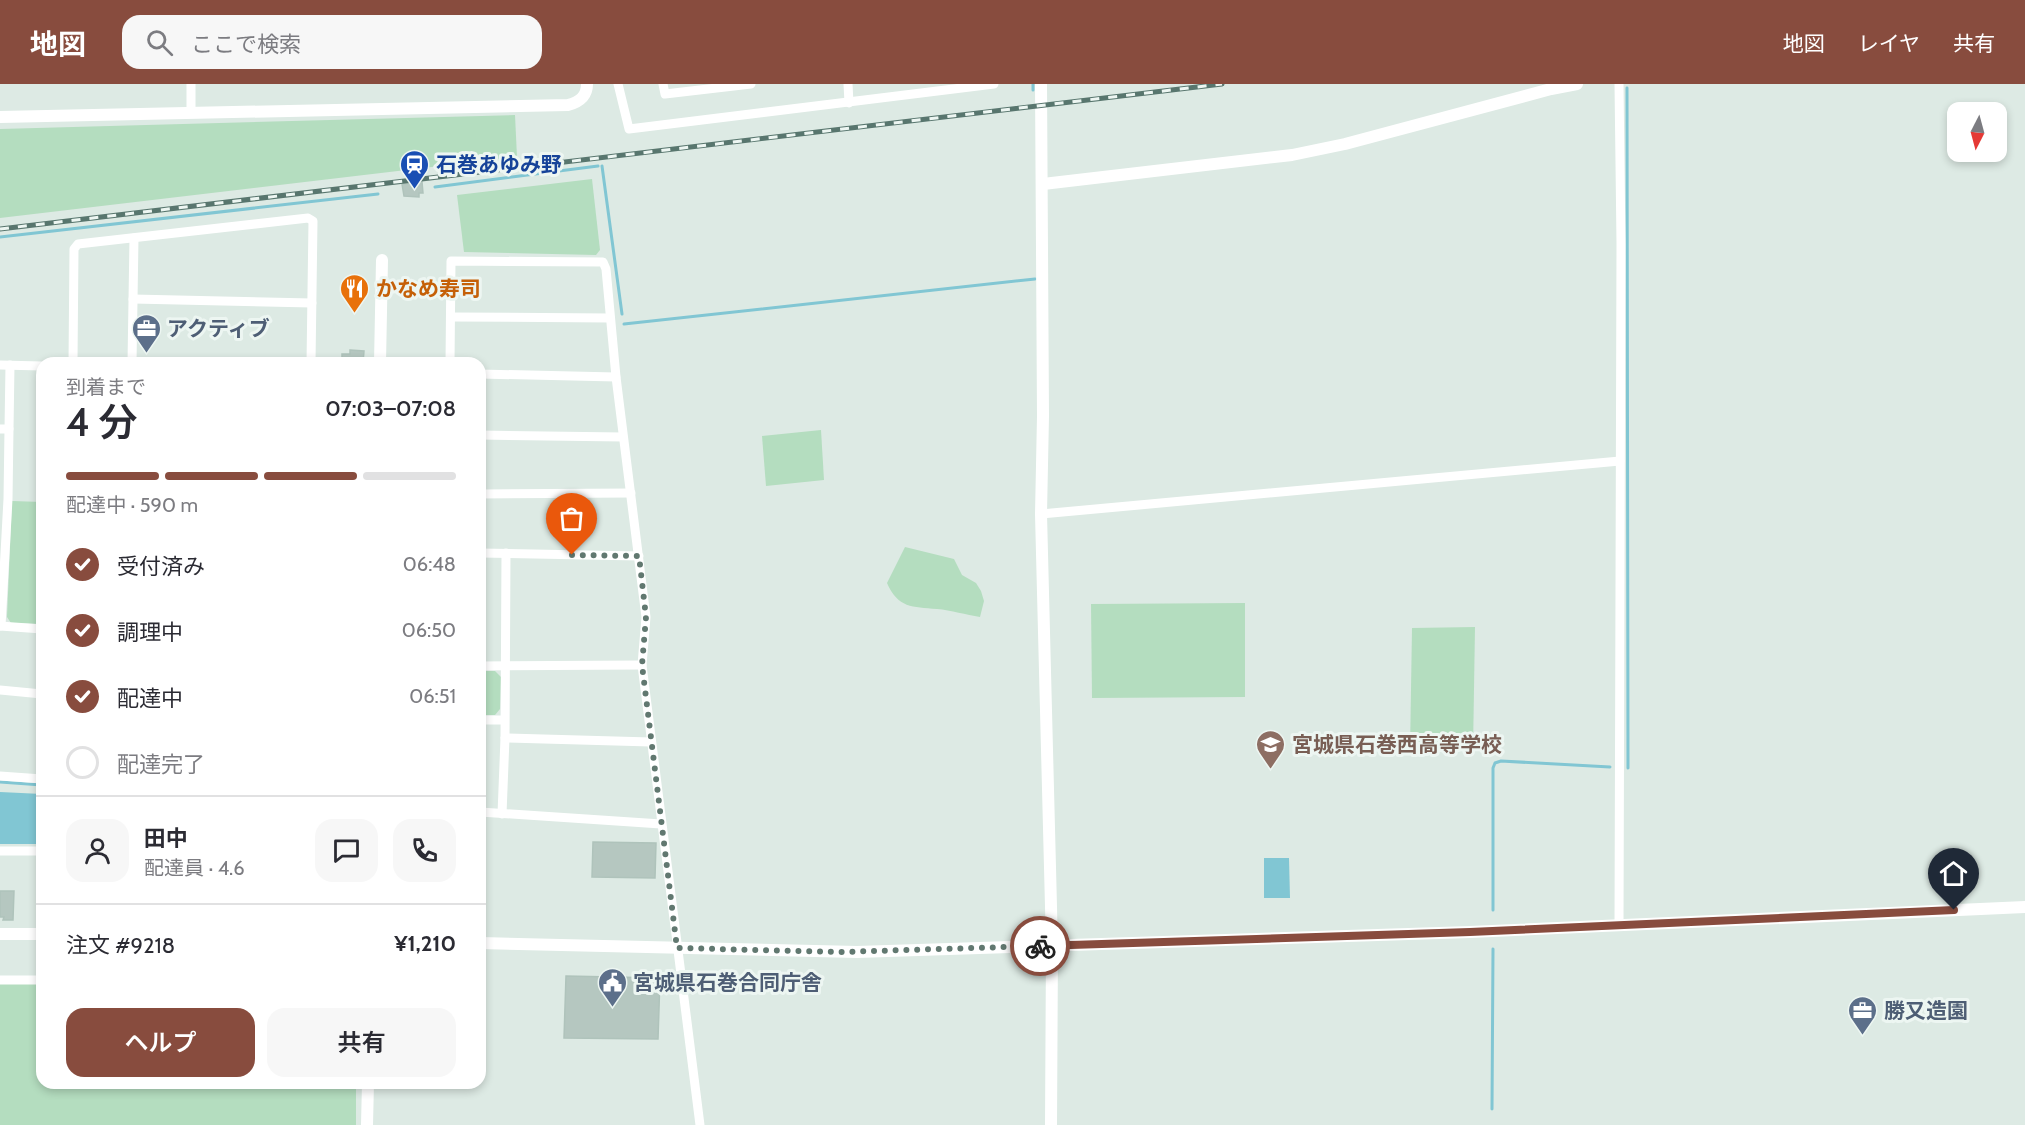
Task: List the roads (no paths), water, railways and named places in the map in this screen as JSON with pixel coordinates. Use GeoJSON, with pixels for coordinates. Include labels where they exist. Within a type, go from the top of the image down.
{"type":"FeatureCollection","features":[{"type":"Feature","properties":{"kind":"street"},"geometry":{"type":"LineString","coordinates":[[191,84],[191,113]]}},
{"type":"Feature","properties":{"kind":"street"},"geometry":{"type":"LineString","coordinates":[[0,117],[568,105],[578,103],[584,97],[587,84]]}},
{"type":"Feature","properties":{"kind":"street"},"geometry":{"type":"LineString","coordinates":[[618,84],[629,129],[849,103],[943,86],[994,84]]}},
{"type":"Feature","properties":{"kind":"street"},"geometry":{"type":"LineString","coordinates":[[663,84],[665,94],[706,86],[751,84]]}},
{"type":"Feature","properties":{"kind":"street"},"geometry":{"type":"LineString","coordinates":[[848,84],[849,103]]}},
{"type":"Feature","properties":{"kind":"street"},"geometry":{"type":"LineString","coordinates":[[896,84],[896,95]]}},
{"type":"Feature","properties":{"kind":"street"},"geometry":{"type":"LineString","coordinates":[[1041,84],[1043,184],[1041,514],[1052,946],[1051,1125]]}},
{"type":"Feature","properties":{"kind":"street"},"geometry":{"type":"LineString","coordinates":[[1043,184],[1292,155],[1345,144],[1577,84]]}},
{"type":"Feature","properties":{"kind":"street"},"geometry":{"type":"LineString","coordinates":[[1618,84],[1621,244],[1619,925]]}},
{"type":"Feature","properties":{"kind":"street"},"geometry":{"type":"LineString","coordinates":[[73,357],[74,249],[78,244],[308,218],[313,221],[311,357]]}},
{"type":"Feature","properties":{"kind":"street"},"geometry":{"type":"LineString","coordinates":[[132,357],[134,238]]}},
{"type":"Feature","properties":{"kind":"street"},"geometry":{"type":"LineString","coordinates":[[380,357],[382,260]]}},
{"type":"Feature","properties":{"kind":"street"},"geometry":{"type":"LineString","coordinates":[[450,357],[452,261],[603,262],[606,269],[616,377],[646,617],[642,665],[700,1125]]}},
{"type":"Feature","properties":{"kind":"street"},"geometry":{"type":"LineString","coordinates":[[133,299],[312,303]]}},
{"type":"Feature","properties":{"kind":"street"},"geometry":{"type":"LineString","coordinates":[[451,316],[610,318]]}},
{"type":"Feature","properties":{"kind":"street"},"geometry":{"type":"LineString","coordinates":[[36,366],[5,365],[0,626],[36,629]]}},
{"type":"Feature","properties":{"kind":"street"},"geometry":{"type":"LineString","coordinates":[[486,374],[616,377]]}},
{"type":"Feature","properties":{"kind":"street"},"geometry":{"type":"LineString","coordinates":[[486,435],[623,437]]}},
{"type":"Feature","properties":{"kind":"street"},"geometry":{"type":"LineString","coordinates":[[1041,514],[1620,461]]}},
{"type":"Feature","properties":{"kind":"street"},"geometry":{"type":"LineString","coordinates":[[486,494],[631,493]]}},
{"type":"Feature","properties":{"kind":"street"},"geometry":{"type":"LineString","coordinates":[[486,553],[639,556]]}},
{"type":"Feature","properties":{"kind":"street"},"geometry":{"type":"LineString","coordinates":[[502,814],[505,738],[506,553]]}},
{"type":"Feature","properties":{"kind":"street"},"geometry":{"type":"LineString","coordinates":[[486,666],[642,665]]}},
{"type":"Feature","properties":{"kind":"street"},"geometry":{"type":"LineString","coordinates":[[0,690],[36,693]]}},
{"type":"Feature","properties":{"kind":"street"},"geometry":{"type":"LineString","coordinates":[[486,720],[504,720]]}},
{"type":"Feature","properties":{"kind":"street"},"geometry":{"type":"LineString","coordinates":[[505,738],[651,742]]}},
{"type":"Feature","properties":{"kind":"street"},"geometry":{"type":"LineString","coordinates":[[0,776],[36,779]]}},
{"type":"Feature","properties":{"kind":"street"},"geometry":{"type":"LineString","coordinates":[[486,813],[661,824]]}},
{"type":"Feature","properties":{"kind":"street"},"geometry":{"type":"LineString","coordinates":[[0,851],[36,851]]}},
{"type":"Feature","properties":{"kind":"street"},"geometry":{"type":"LineString","coordinates":[[486,943],[857,952],[1619,925],[2025,907]]}},
{"type":"Feature","properties":{"kind":"street"},"geometry":{"type":"LineString","coordinates":[[0,934],[36,934]]}},
{"type":"Feature","properties":{"kind":"street"},"geometry":{"type":"LineString","coordinates":[[0,980],[36,980]]}},
{"type":"Feature","properties":{"kind":"street"},"geometry":{"type":"LineString","coordinates":[[367,1125],[368,1089]]}},
{"type":"Feature","properties":{"kind":"water"},"geometry":{"type":"Polygon","coordinates":[[[0,792],[36,794],[36,844],[0,844],[0,792]]]}},
{"type":"Feature","properties":{"kind":"water"},"geometry":{"type":"Polygon","coordinates":[[[1264,858],[1289,858],[1290,898],[1264,898],[1264,858]]]}},
{"type":"Feature","properties":{"kind":"waterway"},"geometry":{"type":"LineString","coordinates":[[1033,84],[1033,90]]}},
{"type":"Feature","properties":{"kind":"waterway"},"geometry":{"type":"LineString","coordinates":[[1627,88],[1628,768]]}},
{"type":"Feature","properties":{"kind":"waterway"},"geometry":{"type":"LineString","coordinates":[[435,187],[598,166]]}},
{"type":"Feature","properties":{"kind":"waterway"},"geometry":{"type":"LineString","coordinates":[[602,166],[622,314]]}},
{"type":"Feature","properties":{"kind":"waterway"},"geometry":{"type":"LineString","coordinates":[[0,237],[378,194]]}},
{"type":"Feature","properties":{"kind":"waterway"},"geometry":{"type":"LineString","coordinates":[[624,324],[1035,279]]}},
{"type":"Feature","properties":{"kind":"waterway"},"geometry":{"type":"LineString","coordinates":[[1493,910],[1493,768],[1495,763],[1501,761],[1610,767]]}},
{"type":"Feature","properties":{"kind":"waterway"},"geometry":{"type":"LineString","coordinates":[[0,782],[36,785]]}},
{"type":"Feature","properties":{"kind":"waterway"},"geometry":{"type":"LineString","coordinates":[[1492,1109],[1493,949]]}},
{"type":"Feature","properties":{"kind":"railway"},"geometry":{"type":"LineString","coordinates":[[0,229],[1222,84]]}},
{"type":"Feature","properties":{"kind":"place","name":"石巻あゆみ野"},"geometry":{"type":"Point","coordinates":[415,190]}},
{"type":"Feature","properties":{"kind":"place","name":"かなめ寿司"},"geometry":{"type":"Point","coordinates":[355,314]}},
{"type":"Feature","properties":{"kind":"place","name":"アクティブ"},"geometry":{"type":"Point","coordinates":[146,354]}},
{"type":"Feature","properties":{"kind":"place","name":"宮城県石巻西高等学校"},"geometry":{"type":"Point","coordinates":[1271,770]}},
{"type":"Feature","properties":{"kind":"place","name":"宮城県石巻合同庁舎"},"geometry":{"type":"Point","coordinates":[612,1008]}},
{"type":"Feature","properties":{"kind":"place","name":"勝又造園"},"geometry":{"type":"Point","coordinates":[1863,1036]}}]}
